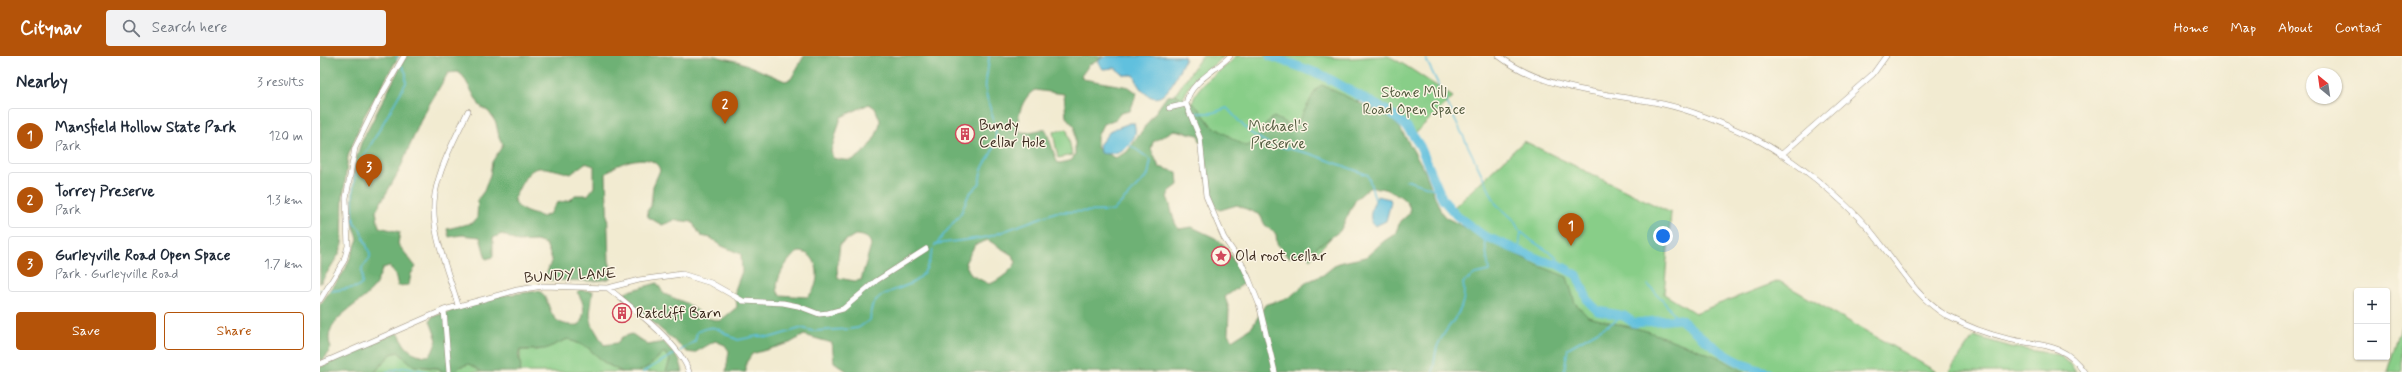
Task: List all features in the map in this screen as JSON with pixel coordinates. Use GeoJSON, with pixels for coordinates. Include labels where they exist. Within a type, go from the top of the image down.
{"type":"FeatureCollection","features":[{"type":"Feature","properties":{"kind":"street"},"geometry":{"type":"LineString","coordinates":[[320,300],[344,261],[348,246],[346,198],[355,148],[378,101],[404,56]]}},
{"type":"Feature","properties":{"kind":"street"},"geometry":{"type":"LineString","coordinates":[[1499,56],[1531,76],[1547,81],[1688,110],[1756,140],[1781,155],[1821,184],[1863,223],[1909,281],[1945,314],[1987,334],[2058,348],[2069,354],[2084,372]]}},
{"type":"Feature","properties":{"kind":"street"},"geometry":{"type":"LineString","coordinates":[[1781,155],[1873,74],[1886,56]]}},
{"type":"Feature","properties":{"kind":"street"},"geometry":{"type":"LineString","coordinates":[[1229,57],[1199,83],[1187,99],[1186,104],[1200,138],[1206,196],[1224,238],[1242,264],[1259,304],[1275,372]]}},
{"type":"Feature","properties":{"kind":"street"},"geometry":{"type":"LineString","coordinates":[[1169,108],[1186,104]]}},
{"type":"Feature","properties":{"kind":"street"},"geometry":{"type":"LineString","coordinates":[[458,305],[436,232],[434,210],[435,194],[442,171],[468,111]]}},
{"type":"Feature","properties":{"kind":"street","name":"BUNDY LANE"},"geometry":{"type":"LineString","coordinates":[[320,364],[458,305],[516,290],[544,286],[608,288],[639,280],[682,274],[711,283],[743,301],[798,306],[819,314],[828,314],[843,309],[876,281],[926,249]]}},
{"type":"Feature","properties":{"kind":"street"},"geometry":{"type":"LineString","coordinates":[[608,288],[672,343],[686,361],[689,372]]}},
{"type":"Feature","properties":{"kind":"street"},"geometry":{"type":"LineString","coordinates":[[444,310],[449,372]]}},
{"type":"Feature","properties":{"kind":"green space"},"geometry":{"type":"Polygon","coordinates":[[[320,56],[399,56],[363,118],[348,156],[343,198],[342,246],[339,254],[320,284],[320,56]]]}},
{"type":"Feature","properties":{"kind":"green space"},"geometry":{"type":"Polygon","coordinates":[[[406,56],[715,56],[740,62],[785,81],[791,79],[804,56],[1103,56],[1089,65],[1081,76],[1083,79],[1129,87],[1137,93],[1130,111],[1120,113],[1116,119],[1103,124],[1097,137],[1097,148],[1115,158],[1127,152],[1167,96],[1177,95],[1197,106],[1211,125],[1245,146],[1254,142],[1266,124],[1274,117],[1291,126],[1297,124],[1317,88],[1322,85],[1391,118],[1400,128],[1424,169],[1441,212],[1445,217],[1537,265],[1567,277],[1575,303],[1588,317],[1647,331],[1718,357],[1745,372],[848,372],[834,362],[832,343],[804,335],[790,343],[752,354],[746,363],[746,372],[726,372],[729,351],[725,345],[715,341],[694,353],[687,352],[625,298],[626,292],[657,283],[664,294],[686,303],[708,318],[720,321],[737,307],[735,290],[742,271],[741,254],[722,246],[711,238],[701,236],[692,222],[675,220],[662,225],[648,217],[647,211],[651,206],[653,186],[660,170],[656,164],[650,160],[643,159],[625,162],[606,174],[609,261],[613,274],[609,279],[595,281],[549,280],[546,275],[552,259],[546,244],[536,241],[518,242],[502,234],[493,238],[493,257],[486,259],[480,237],[462,235],[449,237],[447,229],[472,223],[477,219],[478,199],[484,191],[490,175],[492,162],[503,145],[499,137],[496,123],[489,112],[480,106],[463,76],[458,72],[448,73],[423,115],[399,171],[376,211],[379,227],[400,232],[398,244],[416,267],[411,274],[409,285],[398,286],[395,274],[389,266],[383,268],[372,290],[335,322],[329,338],[331,348],[325,358],[320,361],[320,305],[345,270],[358,239],[352,220],[354,166],[361,143],[406,56]],[[1035,90],[1024,102],[1019,114],[1019,131],[1025,132],[1046,130],[1057,162],[1060,163],[1072,160],[1075,154],[1075,127],[1066,117],[1064,94],[1035,90]],[[869,104],[841,117],[831,151],[833,158],[845,160],[852,160],[862,154],[875,137],[879,126],[880,120],[875,108],[869,104]],[[1174,130],[1153,142],[1151,149],[1159,167],[1177,172],[1178,185],[1170,191],[1167,197],[1173,218],[1179,229],[1192,227],[1215,238],[1224,245],[1245,278],[1243,284],[1225,297],[1229,309],[1228,334],[1232,340],[1252,327],[1265,305],[1290,297],[1307,282],[1323,275],[1338,263],[1366,257],[1384,241],[1395,234],[1400,222],[1410,213],[1406,202],[1395,193],[1381,188],[1369,188],[1356,199],[1340,231],[1310,252],[1288,257],[1277,244],[1276,234],[1265,225],[1260,215],[1237,205],[1220,210],[1214,207],[1209,188],[1205,157],[1198,135],[1174,130]],[[585,163],[571,174],[549,168],[535,169],[525,178],[514,199],[518,207],[543,217],[549,214],[557,203],[570,200],[575,195],[588,195],[594,187],[594,166],[585,163]],[[855,235],[840,244],[837,268],[838,278],[855,281],[861,280],[871,245],[869,240],[863,236],[855,235]],[[988,240],[975,245],[965,263],[971,275],[989,284],[1005,275],[1013,267],[1016,261],[1012,255],[988,240]],[[799,252],[790,259],[779,278],[777,291],[780,295],[807,297],[812,292],[817,278],[815,264],[812,258],[799,252]]]}},
{"type":"Feature","properties":{"kind":"green space"},"geometry":{"type":"Polygon","coordinates":[[[1202,56],[1224,56],[1189,86],[1182,101],[1174,96],[1202,56]]]}},
{"type":"Feature","properties":{"kind":"green space","name":"Michael's Preserve"},"geometry":{"type":"Polygon","coordinates":[[[1236,56],[1324,56],[1347,58],[1387,56],[1409,68],[1453,97],[1413,135],[1392,113],[1361,96],[1349,151],[1340,178],[1330,239],[1310,259],[1289,223],[1208,176],[1205,162],[1207,144],[1193,105],[1194,97],[1203,84],[1231,62],[1236,56]]]}},
{"type":"Feature","properties":{"kind":"green space"},"geometry":{"type":"Polygon","coordinates":[[[1067,129],[1072,155],[1058,158],[1053,132],[1067,129]]]}},
{"type":"Feature","properties":{"kind":"green space"},"geometry":{"type":"Polygon","coordinates":[[[1524,141],[1671,213],[1664,294],[1695,313],[1779,281],[1937,372],[1646,372],[1490,279],[1454,207],[1524,141]]]}},
{"type":"Feature","properties":{"kind":"green space"},"geometry":{"type":"Polygon","coordinates":[[[580,290],[593,291],[590,314],[592,325],[604,345],[617,343],[622,337],[632,334],[648,345],[664,342],[680,361],[683,372],[666,372],[670,360],[664,352],[649,366],[638,372],[622,372],[605,363],[587,347],[568,339],[545,349],[520,350],[520,372],[482,372],[469,364],[459,367],[456,372],[442,372],[439,368],[414,366],[398,352],[391,354],[375,372],[320,372],[320,367],[396,333],[400,335],[407,348],[414,353],[428,356],[432,353],[437,340],[430,321],[432,317],[497,296],[539,291],[547,300],[554,318],[568,325],[579,325],[584,312],[582,300],[577,292],[580,290]]]}},
{"type":"Feature","properties":{"kind":"green space"},"geometry":{"type":"Polygon","coordinates":[[[2402,323],[2402,372],[2387,372],[2402,323]]]}},
{"type":"Feature","properties":{"kind":"green space"},"geometry":{"type":"Polygon","coordinates":[[[1974,336],[2011,347],[2059,355],[2068,362],[2076,372],[1949,372],[1974,336]]]}},
{"type":"Feature","properties":{"kind":"green space"},"geometry":{"type":"Polygon","coordinates":[[[568,339],[587,347],[605,363],[622,372],[520,372],[520,350],[538,350],[568,339]]]}},
{"type":"Feature","properties":{"kind":"green space"},"geometry":{"type":"Polygon","coordinates":[[[398,352],[412,363],[421,367],[439,368],[442,372],[375,372],[391,354],[398,352]]]}},
{"type":"Feature","properties":{"kind":"green space"},"geometry":{"type":"Polygon","coordinates":[[[664,352],[670,360],[666,372],[638,372],[649,366],[664,352]]]}},
{"type":"Feature","properties":{"kind":"green space"},"geometry":{"type":"Polygon","coordinates":[[[469,364],[482,372],[456,372],[459,367],[469,364]]]}},
{"type":"Feature","properties":{"kind":"water"},"geometry":{"type":"Polygon","coordinates":[[[1107,56],[1184,56],[1185,59],[1168,90],[1156,98],[1149,96],[1141,89],[1134,75],[1124,75],[1115,68],[1103,69],[1099,64],[1099,59],[1107,56]]]}},
{"type":"Feature","properties":{"kind":"water"},"geometry":{"type":"Polygon","coordinates":[[[1134,123],[1135,130],[1131,143],[1121,151],[1107,154],[1100,153],[1099,145],[1111,130],[1134,123]]]}},
{"type":"Feature","properties":{"kind":"water"},"geometry":{"type":"Polygon","coordinates":[[[1377,196],[1390,199],[1391,202],[1386,221],[1375,226],[1372,223],[1371,215],[1372,207],[1377,196]]]}},
{"type":"Feature","properties":{"kind":"waterway"},"geometry":{"type":"LineString","coordinates":[[934,247],[961,213],[969,194],[980,183],[982,171],[995,144],[995,126],[986,93],[989,56]]}},
{"type":"Feature","properties":{"kind":"waterway"},"geometry":{"type":"LineString","coordinates":[[1270,56],[1322,75],[1389,112],[1407,127],[1420,146],[1443,200],[1457,216],[1484,236],[1543,261],[1557,264],[1577,275],[1588,301],[1598,311],[1624,316],[1634,323],[1680,319],[1710,344],[1731,358],[1755,369],[1767,372]]}},
{"type":"Feature","properties":{"kind":"waterway"},"geometry":{"type":"LineString","coordinates":[[1427,56],[1426,59],[1496,204],[1513,219],[1519,230],[1532,241],[1557,257],[1557,264]]}},
{"type":"Feature","properties":{"kind":"waterway"},"geometry":{"type":"LineString","coordinates":[[331,291],[358,287],[362,284],[362,268],[370,258],[370,254],[360,229],[354,223],[353,196],[355,176],[361,159],[366,153],[406,83],[406,73],[402,66]]}},
{"type":"Feature","properties":{"kind":"waterway"},"geometry":{"type":"LineString","coordinates":[[1194,113],[1212,113],[1227,108],[1249,132],[1269,144],[1311,154],[1368,175],[1375,200]]}},
{"type":"Feature","properties":{"kind":"waterway"},"geometry":{"type":"LineString","coordinates":[[935,244],[988,237],[1056,212],[1113,211],[1148,175],[1151,160],[1130,145]]}},
{"type":"Feature","properties":{"kind":"waterway"},"geometry":{"type":"LineString","coordinates":[[1406,180],[1438,190]]}},
{"type":"Feature","properties":{"kind":"waterway"},"geometry":{"type":"LineString","coordinates":[[1519,251],[1521,231]]}},
{"type":"Feature","properties":{"kind":"waterway"},"geometry":{"type":"LineString","coordinates":[[1433,372],[1437,347],[1456,317],[1463,302],[1463,283],[1475,274],[1489,271],[1484,236]]}},
{"type":"Feature","properties":{"kind":"waterway"},"geometry":{"type":"LineString","coordinates":[[680,351],[695,341],[697,332],[710,328],[719,329],[738,340],[757,336],[772,337],[802,328],[812,331],[858,328],[870,320],[871,308],[877,299],[917,280],[922,275],[928,266],[933,250]]}},
{"type":"Feature","properties":{"kind":"waterway"},"geometry":{"type":"LineString","coordinates":[[1648,285],[1680,319]]}},
{"type":"Feature","properties":{"kind":"waterway"},"geometry":{"type":"LineString","coordinates":[[1564,372],[1568,348],[1624,316]]}},
{"type":"Feature","properties":{"kind":"waterway"},"geometry":{"type":"LineString","coordinates":[[643,372],[676,353]]}},
{"type":"Feature","properties":{"kind":"waterway"},"geometry":{"type":"LineString","coordinates":[[386,372],[406,367],[428,372]]}},
{"type":"Feature","properties":{"kind":"place","name":"Torrey Preserve"},"geometry":{"type":"Point","coordinates":[725,124]}},
{"type":"Feature","properties":{"kind":"place","name":"Bundy Cellar Hole"},"geometry":{"type":"Point","coordinates":[965,134]}},
{"type":"Feature","properties":{"kind":"place","name":"Gurleyville Road Open Space"},"geometry":{"type":"Point","coordinates":[369,187]}},
{"type":"Feature","properties":{"kind":"place","name":"Mansfield Hollow State Park"},"geometry":{"type":"Point","coordinates":[1571,246]}},
{"type":"Feature","properties":{"kind":"place","name":"Old root cellar"},"geometry":{"type":"Point","coordinates":[1221,256]}},
{"type":"Feature","properties":{"kind":"place","name":"Ratcliff Barn"},"geometry":{"type":"Point","coordinates":[622,313]}},
{"type":"Feature","properties":{"kind":"park label","name":"Stone Mill Road Open Space"},"geometry":{"type":"Point","coordinates":[1414,100]}}]}
